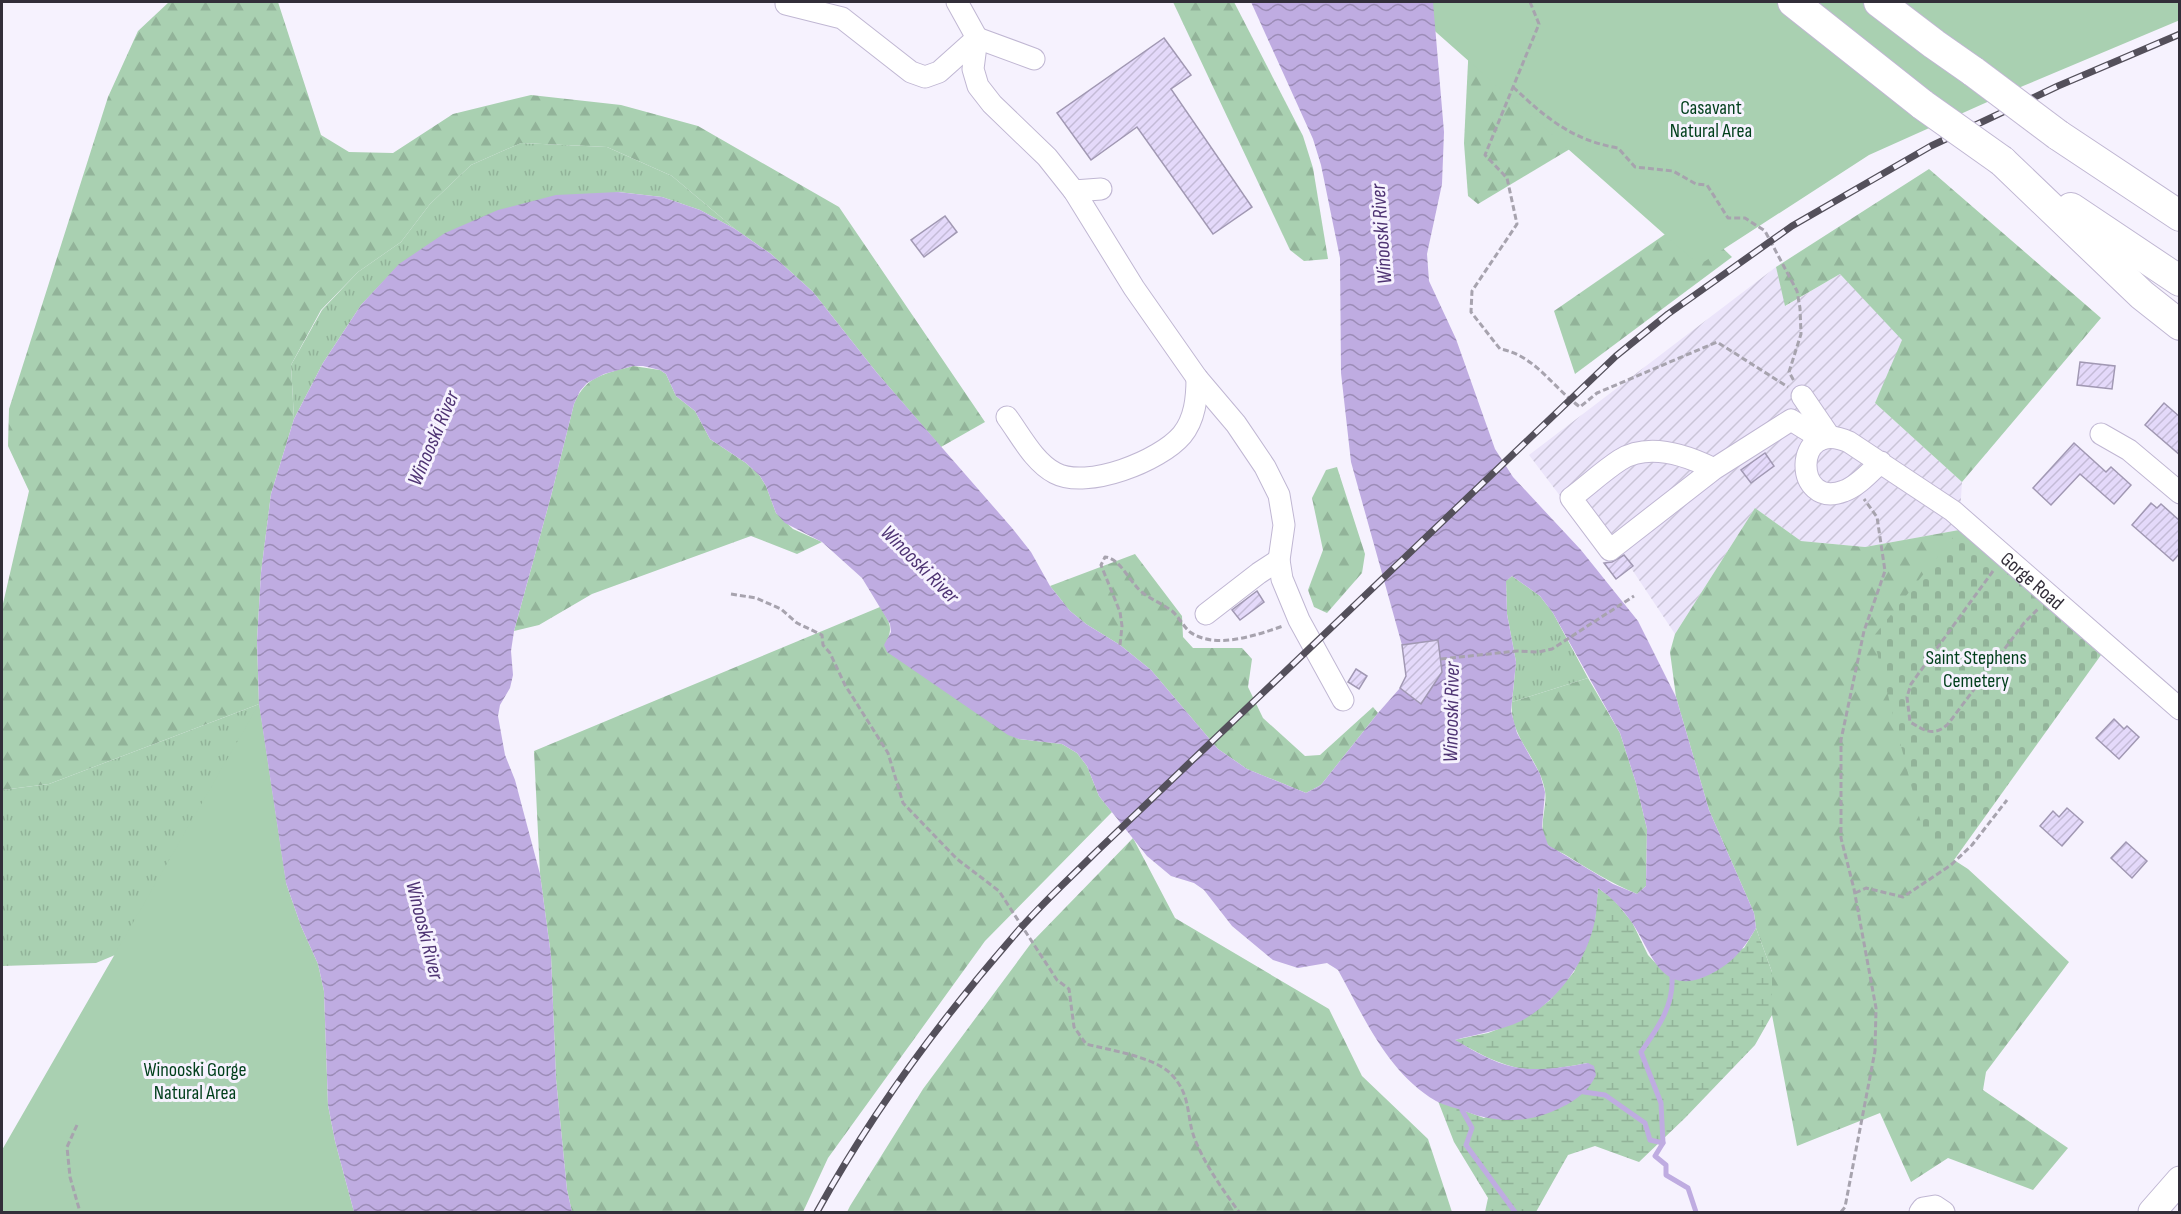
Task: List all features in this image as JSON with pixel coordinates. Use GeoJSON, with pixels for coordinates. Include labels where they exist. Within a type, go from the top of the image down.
{"type":"FeatureCollection","features":[{"type":"Feature","properties":{"kind":"highway"},"geometry":{"type":"LineString","coordinates":[[1794,2],[1923,105],[2180,281]]}},
{"type":"Feature","properties":{"kind":"highway"},"geometry":{"type":"LineString","coordinates":[[1879,2],[2058,135],[2180,216]]}},
{"type":"Feature","properties":{"kind":"highway"},"geometry":{"type":"LineString","coordinates":[[2002,161],[2142,295],[2180,325]]}},
{"type":"Feature","properties":{"kind":"highway"},"geometry":{"type":"LineString","coordinates":[[2117,176],[2180,205]]}},
{"type":"Feature","properties":{"kind":"main road"},"geometry":{"type":"LineString","coordinates":[[2152,1212],[2180,1180]]}},
{"type":"Feature","properties":{"kind":"street"},"geometry":{"type":"LineString","coordinates":[[957,2],[977,38],[973,69],[978,86],[992,104],[1047,158],[1074,191],[1134,288],[1197,378],[1236,424],[1265,467],[1279,495],[1284,525],[1279,560],[1281,579],[1299,620],[1343,700]]}},
{"type":"Feature","properties":{"kind":"street"},"geometry":{"type":"LineString","coordinates":[[786,4],[842,18],[911,72],[925,77],[939,72],[977,38]]}},
{"type":"Feature","properties":{"kind":"street"},"geometry":{"type":"LineString","coordinates":[[977,38],[1034,59]]}},
{"type":"Feature","properties":{"kind":"street"},"geometry":{"type":"LineString","coordinates":[[1074,191],[1101,189]]}},
{"type":"Feature","properties":{"kind":"street"},"geometry":{"type":"LineString","coordinates":[[1008,417],[1038,461],[1054,473],[1069,479],[1110,475],[1159,454],[1182,435],[1193,415],[1197,395],[1197,378]]}},
{"type":"Feature","properties":{"kind":"street"},"geometry":{"type":"LineString","coordinates":[[1802,396],[1826,438],[1814,444],[1805,459],[1805,468],[1812,484],[1827,493],[1836,494],[1854,486],[1881,462]]}},
{"type":"Feature","properties":{"kind":"street","name":"Gorge Road"},"geometry":{"type":"LineString","coordinates":[[1714,469],[1791,420],[1826,438],[1840,438],[1849,442],[1953,511],[2172,702]]}},
{"type":"Feature","properties":{"kind":"street"},"geometry":{"type":"LineString","coordinates":[[2101,434],[2129,450],[2180,493]]}},
{"type":"Feature","properties":{"kind":"street"},"geometry":{"type":"LineString","coordinates":[[1645,451],[1674,453],[1714,469],[1610,549],[1571,498],[1621,459],[1645,451]]}},
{"type":"Feature","properties":{"kind":"street"},"geometry":{"type":"LineString","coordinates":[[1206,614],[1279,560]]}},
{"type":"Feature","properties":{"kind":"street"},"geometry":{"type":"LineString","coordinates":[[1920,1212],[1923,1208],[1935,1206],[1944,1212]]}},
{"type":"Feature","properties":{"kind":"path"},"geometry":{"type":"LineString","coordinates":[[1530,2],[1539,24],[1485,155],[1507,178],[1517,224],[1472,291],[1471,312],[1500,349],[1513,352],[1532,362],[1580,407],[1597,393],[1716,342],[1802,396]]}},
{"type":"Feature","properties":{"kind":"path"},"geometry":{"type":"LineString","coordinates":[[1513,87],[1551,121],[1597,144],[1618,148],[1635,167],[1672,171],[1696,184],[1707,185],[1728,218],[1745,218],[1765,231],[1797,291],[1801,334],[1789,372],[1802,396]]}},
{"type":"Feature","properties":{"kind":"path"},"geometry":{"type":"LineString","coordinates":[[1841,1212],[1845,1207],[1875,1051],[1876,1008],[1855,893],[1841,838],[1841,741],[1864,631],[1885,571],[1877,516],[1854,486]]}},
{"type":"Feature","properties":{"kind":"path"},"geometry":{"type":"LineString","coordinates":[[1120,645],[1121,619],[1101,564],[1105,557],[1118,564],[1140,591],[1174,613],[1188,630],[1200,637],[1225,640],[1266,632],[1299,620]]}},
{"type":"Feature","properties":{"kind":"path"},"geometry":{"type":"LineString","coordinates":[[2015,564],[2001,565],[1990,573],[1919,671],[1911,684],[1907,697],[1910,722],[1931,732],[1940,731],[1955,717],[2024,622],[2037,610],[2048,605],[2063,606]]}},
{"type":"Feature","properties":{"kind":"path"},"geometry":{"type":"LineString","coordinates":[[731,594],[756,598],[781,609],[797,623],[822,635],[823,645],[830,653],[845,685],[888,753],[903,803],[957,859],[999,891],[1057,980],[1069,989],[1074,1027],[1086,1044],[1145,1059],[1170,1073],[1186,1095],[1194,1139],[1207,1166],[1239,1212]]}},
{"type":"Feature","properties":{"kind":"path"},"geometry":{"type":"LineString","coordinates":[[1441,658],[1517,651],[1538,652],[1552,649],[1634,596]]}},
{"type":"Feature","properties":{"kind":"path"},"geometry":{"type":"LineString","coordinates":[[1855,893],[1866,888],[1903,897],[1951,865],[1972,845],[2007,801]]}},
{"type":"Feature","properties":{"kind":"path"},"geometry":{"type":"LineString","coordinates":[[77,1125],[67,1147],[70,1177],[80,1212]]}},
{"type":"Feature","properties":{"kind":"shaded area"},"geometry":{"type":"Polygon","coordinates":[[[1776,267],[1786,306],[1840,274],[1903,340],[1875,403],[1962,482],[1959,530],[1865,547],[1801,541],[1755,508],[1675,634],[1631,568],[1616,579],[1604,563],[1608,559],[1529,455],[1776,267]]]}},
{"type":"Feature","properties":{"kind":"green space"},"geometry":{"type":"Polygon","coordinates":[[[169,2],[278,2],[321,135],[349,152],[393,153],[453,114],[531,95],[621,105],[698,126],[839,207],[985,422],[941,447],[877,373],[813,292],[771,254],[735,229],[672,176],[607,147],[521,143],[471,165],[430,204],[401,242],[358,272],[321,310],[291,365],[294,419],[271,494],[261,573],[257,641],[259,704],[49,784],[2,790],[2,608],[29,491],[8,446],[9,409],[108,97],[138,31],[169,2]]]}},
{"type":"Feature","properties":{"kind":"green space"},"geometry":{"type":"Polygon","coordinates":[[[1173,2],[1234,2],[1303,136],[1313,168],[1328,259],[1304,261],[1290,250],[1173,2]]]}},
{"type":"Feature","properties":{"kind":"green space","name":"Casavant Natural Area"},"geometry":{"type":"Polygon","coordinates":[[[1402,2],[2179,2],[2180,20],[2023,86],[1869,155],[1699,265],[1402,2]]]}},
{"type":"Feature","properties":{"kind":"green space"},"geometry":{"type":"Polygon","coordinates":[[[1471,2],[1700,71],[1478,204],[1468,196],[1464,143],[1471,2]]]}},
{"type":"Feature","properties":{"kind":"green space"},"geometry":{"type":"Polygon","coordinates":[[[521,143],[607,147],[672,176],[735,229],[700,210],[662,197],[618,192],[399,265],[361,305],[323,363],[294,419],[291,365],[322,310],[358,272],[401,242],[430,204],[471,165],[521,143]]]}},
{"type":"Feature","properties":{"kind":"green space"},"geometry":{"type":"Polygon","coordinates":[[[1929,169],[2101,318],[1962,482],[1875,403],[1902,340],[1840,274],[1785,306],[1776,267],[1929,169]]]}},
{"type":"Feature","properties":{"kind":"green space"},"geometry":{"type":"Polygon","coordinates":[[[1690,217],[1732,257],[1575,374],[1554,311],[1690,217]]]}},
{"type":"Feature","properties":{"kind":"green space"},"geometry":{"type":"Polygon","coordinates":[[[633,366],[660,370],[666,374],[676,396],[695,411],[710,439],[746,463],[760,476],[776,513],[793,529],[822,542],[797,554],[751,536],[592,594],[539,625],[514,631],[574,404],[584,387],[591,381],[605,374],[633,366]]]}},
{"type":"Feature","properties":{"kind":"green space"},"geometry":{"type":"Polygon","coordinates":[[[1337,467],[1365,554],[1362,573],[1327,613],[1314,607],[1308,590],[1323,550],[1312,498],[1326,470],[1337,467]]]}},
{"type":"Feature","properties":{"kind":"green space"},"geometry":{"type":"Polygon","coordinates":[[[1755,508],[1801,541],[1865,547],[1959,530],[1954,860],[1968,869],[2069,962],[1986,1072],[1983,1090],[2068,1148],[2033,1190],[1948,1158],[1911,1182],[1880,1113],[1797,1146],[1772,1015],[1772,972],[1756,928],[1754,913],[1709,810],[1676,697],[1670,652],[1675,634],[1755,508]]]}},
{"type":"Feature","properties":{"kind":"green space","name":"Saint Stephens Cemetery"},"geometry":{"type":"Polygon","coordinates":[[[1959,530],[2101,655],[1954,860],[1925,839],[1873,637],[1959,530]]]}},
{"type":"Feature","properties":{"kind":"green space"},"geometry":{"type":"Polygon","coordinates":[[[1135,554],[1182,616],[1183,637],[1193,648],[1242,648],[1252,659],[1248,687],[1263,718],[1305,756],[1320,755],[1373,707],[1378,713],[1321,785],[1306,793],[1247,769],[1218,749],[1151,670],[1120,645],[1070,611],[1050,586],[1135,554]]]}},
{"type":"Feature","properties":{"kind":"green space"},"geometry":{"type":"Polygon","coordinates":[[[1512,576],[1540,596],[1553,613],[1588,678],[1512,702],[1516,662],[1507,614],[1506,581],[1512,576]]]}},
{"type":"Feature","properties":{"kind":"green space"},"geometry":{"type":"Polygon","coordinates":[[[880,607],[890,625],[885,645],[1019,739],[1062,744],[1077,753],[1087,766],[1099,796],[1112,812],[985,941],[828,1158],[803,1212],[572,1212],[567,1190],[556,1079],[551,956],[540,874],[534,751],[880,607]]]}},
{"type":"Feature","properties":{"kind":"green space"},"geometry":{"type":"Polygon","coordinates":[[[1588,678],[1620,733],[1636,783],[1647,829],[1646,886],[1637,894],[1600,876],[1548,845],[1543,832],[1545,791],[1542,779],[1519,737],[1512,714],[1512,702],[1588,678]]]}},
{"type":"Feature","properties":{"kind":"green space"},"geometry":{"type":"Polygon","coordinates":[[[259,704],[286,883],[96,963],[2,966],[2,790],[49,784],[259,704]]]}},
{"type":"Feature","properties":{"kind":"green space","name":"Winooski Gorge Natural Area"},"geometry":{"type":"Polygon","coordinates":[[[259,704],[286,883],[301,926],[318,964],[324,991],[328,1105],[354,1212],[2,1212],[2,1150],[259,704]]]}},
{"type":"Feature","properties":{"kind":"green space"},"geometry":{"type":"Polygon","coordinates":[[[1133,838],[1175,918],[1329,1009],[1362,1076],[1428,1139],[1452,1212],[847,1212],[923,1089],[1032,942],[1133,838]]]}},
{"type":"Feature","properties":{"kind":"green space"},"geometry":{"type":"Polygon","coordinates":[[[1598,888],[1613,899],[1632,922],[1648,955],[1665,973],[1744,948],[1756,928],[1772,972],[1772,1015],[1755,1045],[1639,1162],[1595,1146],[1568,1155],[1536,1212],[1485,1212],[1488,1198],[1454,1142],[1438,1101],[1484,1118],[1588,1063],[1551,1069],[1523,1069],[1498,1062],[1454,1040],[1488,1033],[1521,1020],[1549,1001],[1574,972],[1595,919],[1598,888]]]}},
{"type":"Feature","properties":{"kind":"water","name":"Winooski River"},"geometry":{"type":"Polygon","coordinates":[[[1251,2],[1433,2],[1444,132],[1442,184],[1427,254],[1429,281],[1456,339],[1495,449],[1513,477],[1581,550],[1638,621],[1676,697],[1709,810],[1754,913],[1756,928],[1740,951],[1728,963],[1704,977],[1688,981],[1676,980],[1657,965],[1627,915],[1598,888],[1596,916],[1591,935],[1578,965],[1559,991],[1547,1003],[1521,1021],[1497,1030],[1455,1040],[1491,1059],[1514,1067],[1542,1069],[1588,1063],[1594,1066],[1596,1075],[1592,1083],[1567,1105],[1534,1118],[1505,1120],[1485,1117],[1436,1101],[1419,1089],[1390,1059],[1338,970],[1327,963],[1298,968],[1273,960],[1232,926],[1204,890],[1194,883],[1171,876],[1147,856],[1099,796],[1087,766],[1077,753],[1062,744],[1019,739],[1008,735],[887,652],[884,645],[891,632],[890,624],[862,578],[822,542],[785,523],[776,513],[760,476],[746,463],[710,439],[695,411],[676,396],[666,374],[660,370],[633,366],[604,374],[587,383],[574,404],[514,631],[511,651],[513,675],[510,688],[500,705],[498,716],[505,755],[515,780],[540,874],[551,956],[556,1079],[567,1190],[572,1212],[354,1212],[328,1105],[324,991],[318,964],[301,926],[286,883],[259,704],[257,641],[261,573],[271,494],[294,419],[323,363],[361,305],[399,264],[445,233],[498,210],[556,195],[618,192],[662,197],[700,210],[735,229],[771,254],[813,292],[877,373],[1012,528],[1031,552],[1050,586],[1070,611],[1120,645],[1151,670],[1218,749],[1247,769],[1306,793],[1321,785],[1400,688],[1406,676],[1402,645],[1351,462],[1341,373],[1340,258],[1321,165],[1313,139],[1251,2]],[[1512,576],[1506,581],[1507,614],[1516,662],[1511,711],[1517,733],[1540,774],[1545,792],[1542,827],[1548,845],[1613,884],[1637,894],[1646,886],[1647,829],[1636,783],[1620,733],[1553,613],[1540,596],[1512,576]]]}},
{"type":"Feature","properties":{"kind":"building"},"geometry":{"type":"Polygon","coordinates":[[[1164,38],[1191,75],[1171,89],[1252,207],[1213,234],[1137,127],[1091,160],[1057,113],[1164,38]]]}},
{"type":"Feature","properties":{"kind":"building"},"geometry":{"type":"Polygon","coordinates":[[[945,216],[957,232],[924,257],[911,240],[945,216]]]}},
{"type":"Feature","properties":{"kind":"building"},"geometry":{"type":"Polygon","coordinates":[[[2080,362],[2115,366],[2112,389],[2077,385],[2080,362]]]}},
{"type":"Feature","properties":{"kind":"building"},"geometry":{"type":"Polygon","coordinates":[[[2164,403],[2180,417],[2180,455],[2145,425],[2164,403]]]}},
{"type":"Feature","properties":{"kind":"building"},"geometry":{"type":"Polygon","coordinates":[[[2074,443],[2106,472],[2111,467],[2131,485],[2114,504],[2080,474],[2051,505],[2033,488],[2074,443]]]}},
{"type":"Feature","properties":{"kind":"building"},"geometry":{"type":"Polygon","coordinates":[[[1765,453],[1774,466],[1751,483],[1741,470],[1765,453]]]}},
{"type":"Feature","properties":{"kind":"building"},"geometry":{"type":"Polygon","coordinates":[[[2151,503],[2157,508],[2161,504],[2180,521],[2180,553],[2173,561],[2132,525],[2151,503]]]}},
{"type":"Feature","properties":{"kind":"building"},"geometry":{"type":"Polygon","coordinates":[[[1624,555],[1633,566],[1616,579],[1604,563],[1612,562],[1624,555]]]}},
{"type":"Feature","properties":{"kind":"building"},"geometry":{"type":"Polygon","coordinates":[[[1257,591],[1264,602],[1240,620],[1232,610],[1257,591]]]}},
{"type":"Feature","properties":{"kind":"building"},"geometry":{"type":"Polygon","coordinates":[[[1438,640],[1442,672],[1421,704],[1400,688],[1406,676],[1402,645],[1438,640]]]}},
{"type":"Feature","properties":{"kind":"building"},"geometry":{"type":"Polygon","coordinates":[[[1356,669],[1367,676],[1359,689],[1348,682],[1356,669]]]}},
{"type":"Feature","properties":{"kind":"building"},"geometry":{"type":"Polygon","coordinates":[[[2114,719],[2124,729],[2127,726],[2139,737],[2119,759],[2096,738],[2114,719]]]}},
{"type":"Feature","properties":{"kind":"building"},"geometry":{"type":"Polygon","coordinates":[[[2067,808],[2083,822],[2062,846],[2040,826],[2053,811],[2059,817],[2067,808]]]}},
{"type":"Feature","properties":{"kind":"building"},"geometry":{"type":"Polygon","coordinates":[[[2126,842],[2147,861],[2132,878],[2111,858],[2126,842]]]}},
{"type":"Feature","properties":{"kind":"waterway"},"geometry":{"type":"LineString","coordinates":[[1672,977],[1672,988],[1667,1007],[1641,1052],[1661,1103],[1663,1143],[1655,1156],[1666,1165],[1666,1175],[1688,1188],[1696,1212]]}},
{"type":"Feature","properties":{"kind":"waterway"},"geometry":{"type":"LineString","coordinates":[[1584,1092],[1605,1095],[1645,1123],[1650,1140],[1663,1143]]}},
{"type":"Feature","properties":{"kind":"waterway"},"geometry":{"type":"LineString","coordinates":[[1462,1110],[1472,1128],[1466,1145],[1515,1212]]}},
{"type":"Feature","properties":{"kind":"railway"},"geometry":{"type":"LineString","coordinates":[[817,1212],[860,1140],[907,1070],[958,1003],[1032,916],[1095,853],[1616,356],[1668,314],[1792,226],[1931,146],[2058,86],[2180,34]]}}]}
